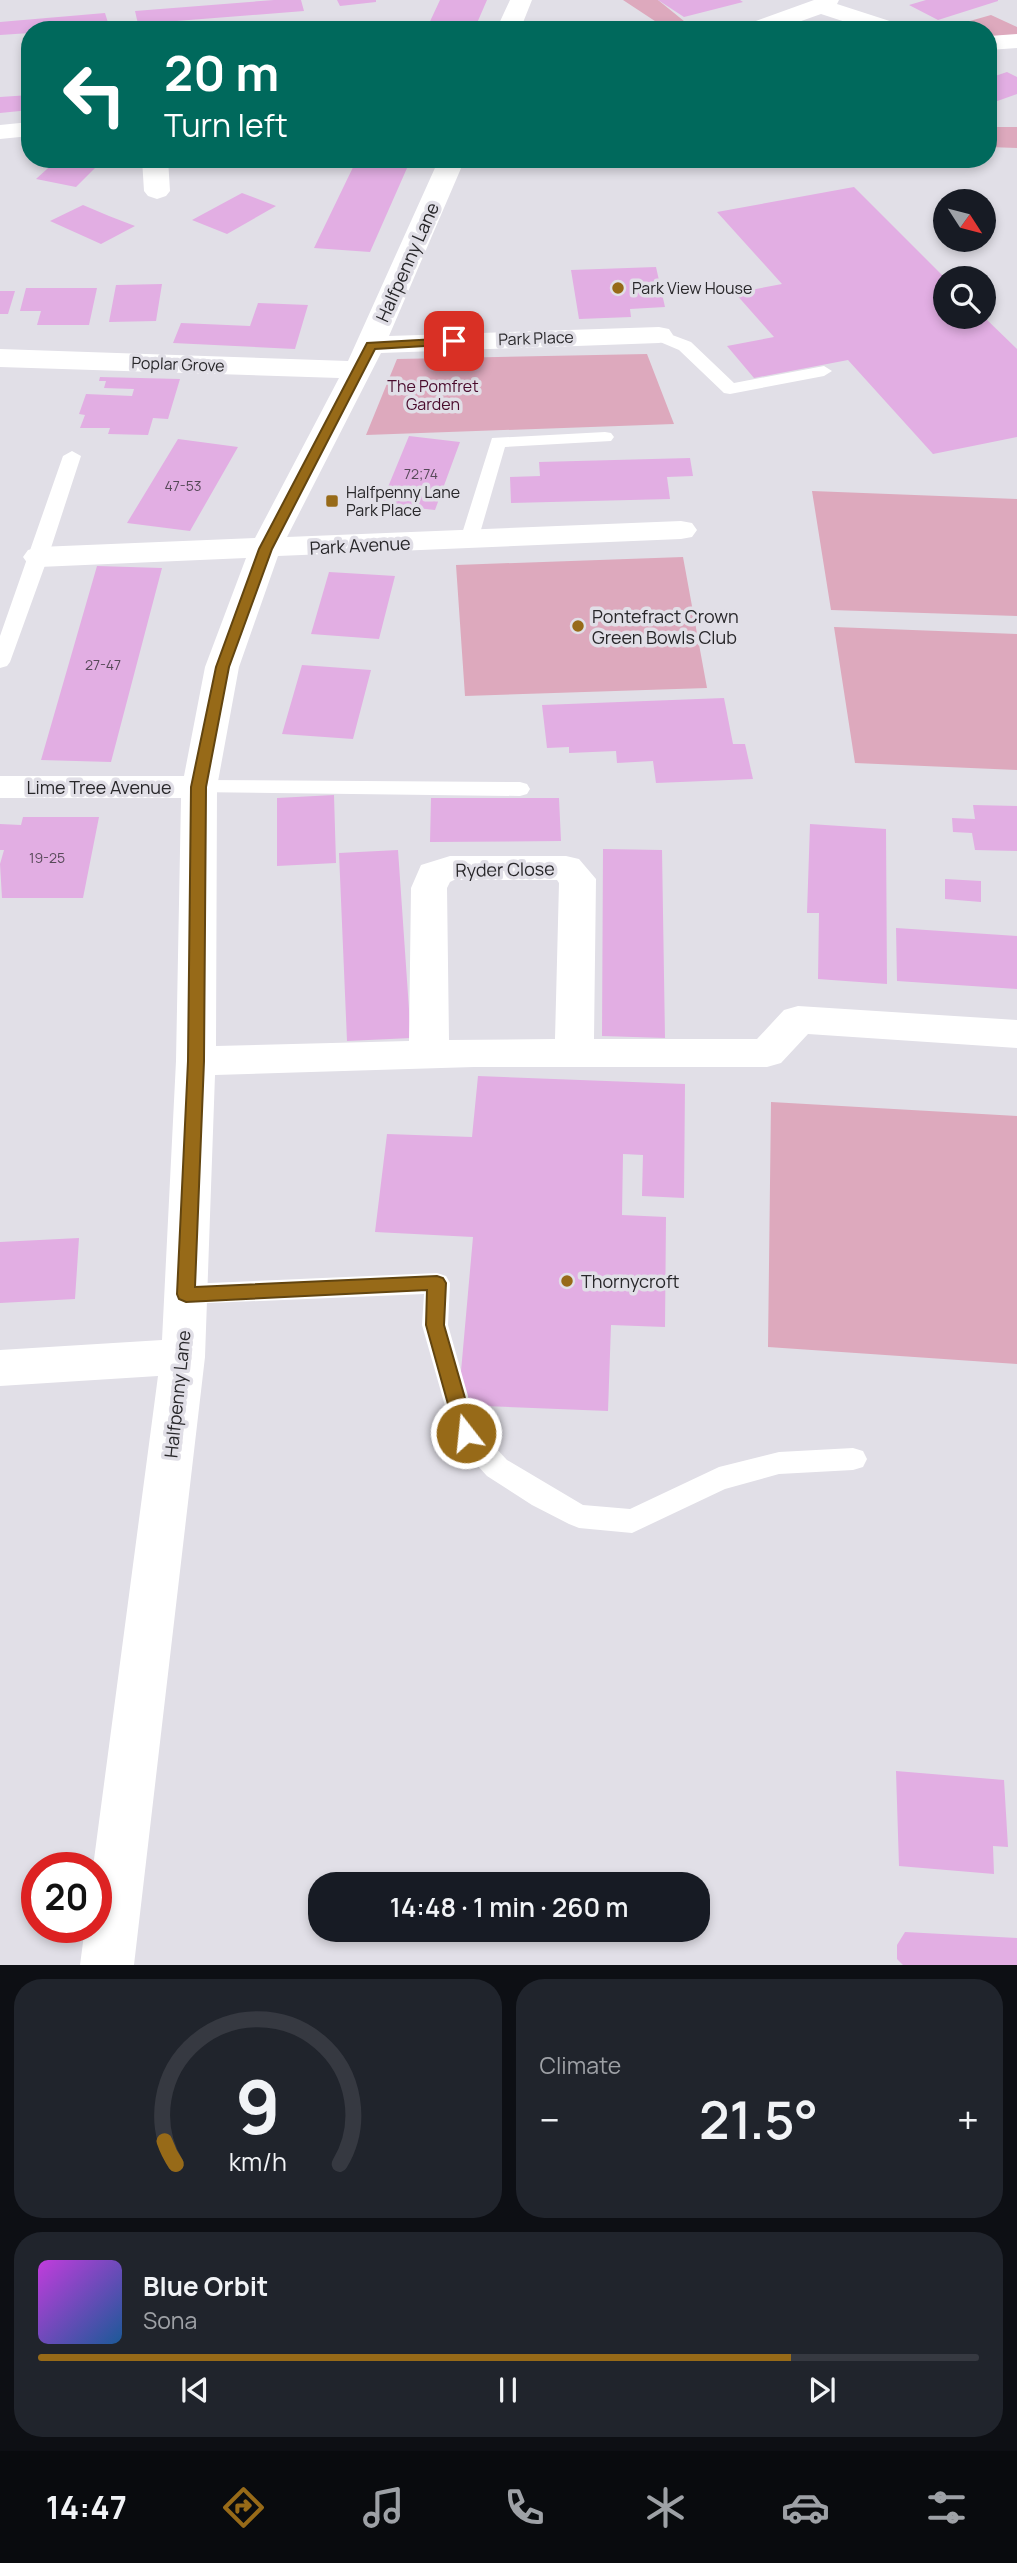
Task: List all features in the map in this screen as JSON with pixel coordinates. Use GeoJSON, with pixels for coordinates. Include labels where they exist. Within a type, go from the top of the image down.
{"type":"FeatureCollection","features":[{"type":"Feature","properties":{"kind":"street"},"geometry":{"type":"LineString","coordinates":[[512,21],[521,0]]}},
{"type":"Feature","properties":{"kind":"street"},"geometry":{"type":"LineString","coordinates":[[777,21],[824,3],[871,21]]}},
{"type":"Feature","properties":{"kind":"street"},"geometry":{"type":"LineString","coordinates":[[997,42],[1017,41]]}},
{"type":"Feature","properties":{"kind":"street"},"geometry":{"type":"LineString","coordinates":[[0,132],[21,130]]}},
{"type":"Feature","properties":{"kind":"street"},"geometry":{"type":"LineString","coordinates":[[155,168],[156,191]]}},
{"type":"Feature","properties":{"kind":"street","name":"Halfpenny Lane"},"geometry":{"type":"LineString","coordinates":[[107,1965],[183,1357],[196,1061],[199,787],[222,667],[265,549],[364,358],[448,168]]}},
{"type":"Feature","properties":{"kind":"street","name":"Park Place"},"geometry":{"type":"LineString","coordinates":[[364,358],[659,335]]}},
{"type":"Feature","properties":{"kind":"street","name":"Poplar Grove"},"geometry":{"type":"LineString","coordinates":[[0,358],[364,358]]}},
{"type":"Feature","properties":{"kind":"street","name":"Park Avenue"},"geometry":{"type":"LineString","coordinates":[[39,557],[681,530]]}},
{"type":"Feature","properties":{"kind":"street","name":"Lime Tree Avenue"},"geometry":{"type":"LineString","coordinates":[[0,787],[199,787]]}},
{"type":"Feature","properties":{"kind":"street","name":"Ryder Close"},"geometry":{"type":"LineString","coordinates":[[429,1054],[429,888],[434,874],[450,868],[566,868],[578,879],[574,1053]]}},
{"type":"Feature","properties":{"kind":"street"},"geometry":{"type":"LineString","coordinates":[[196,1061],[429,1054],[767,1054],[799,1020],[1017,1034]]}},
{"type":"Feature","properties":{"kind":"street"},"geometry":{"type":"LineString","coordinates":[[0,1368],[183,1357]]}},
{"type":"Feature","properties":{"kind":"lane"},"geometry":{"type":"LineString","coordinates":[[659,335],[685,346],[730,388],[824,371]]}},
{"type":"Feature","properties":{"kind":"lane"},"geometry":{"type":"LineString","coordinates":[[468,540],[498,442],[605,437]]}},
{"type":"Feature","properties":{"kind":"lane"},"geometry":{"type":"LineString","coordinates":[[0,662],[39,557],[72,456]]}},
{"type":"Feature","properties":{"kind":"lane"},"geometry":{"type":"LineString","coordinates":[[199,787],[520,789]]}},
{"type":"Feature","properties":{"kind":"lane"},"geometry":{"type":"LineString","coordinates":[[186,1294],[437,1283],[435,1325],[466,1433],[497,1468],[542,1497],[579,1516],[632,1521],[719,1479],[779,1463],[853,1459]]}},
{"type":"Feature","properties":{"kind":"green space"},"geometry":{"type":"Polygon","coordinates":[[[623,0],[658,0],[684,21],[655,21],[623,0]]]}},
{"type":"Feature","properties":{"kind":"green space"},"geometry":{"type":"Polygon","coordinates":[[[991,15],[1017,27],[1017,38],[997,38],[997,21],[970,21],[991,15]]]}},
{"type":"Feature","properties":{"kind":"green space"},"geometry":{"type":"Polygon","coordinates":[[[997,127],[1017,127],[1017,148],[997,147],[997,127]]]}},
{"type":"Feature","properties":{"kind":"green space","name":"The Pomfret Garden"},"geometry":{"type":"Polygon","coordinates":[[[647,354],[674,424],[366,435],[397,359],[647,354]]]}},
{"type":"Feature","properties":{"kind":"green space"},"geometry":{"type":"Polygon","coordinates":[[[812,491],[1017,499],[1017,616],[831,610],[812,491]]]}},
{"type":"Feature","properties":{"kind":"green space","name":"Pontefract Crown Green Bowls Club"},"geometry":{"type":"Polygon","coordinates":[[[683,557],[707,688],[465,696],[456,565],[683,557]]]}},
{"type":"Feature","properties":{"kind":"green space"},"geometry":{"type":"Polygon","coordinates":[[[834,627],[1017,634],[1017,770],[855,763],[834,627]]]}},
{"type":"Feature","properties":{"kind":"green space"},"geometry":{"type":"Polygon","coordinates":[[[771,1102],[1017,1116],[1017,1364],[768,1347],[771,1102]]]}},
{"type":"Feature","properties":{"kind":"building"},"geometry":{"type":"Polygon","coordinates":[[[301,0],[304,11],[176,21],[137,21],[135,11],[301,0]]]}},
{"type":"Feature","properties":{"kind":"building"},"geometry":{"type":"Polygon","coordinates":[[[337,0],[376,0],[376,2],[340,6],[337,0]]]}},
{"type":"Feature","properties":{"kind":"building"},"geometry":{"type":"Polygon","coordinates":[[[440,0],[487,0],[478,21],[430,21],[440,0]]]}},
{"type":"Feature","properties":{"kind":"building"},"geometry":{"type":"Polygon","coordinates":[[[658,0],[740,0],[743,2],[684,17],[658,0]]]}},
{"type":"Feature","properties":{"kind":"building"},"geometry":{"type":"Polygon","coordinates":[[[926,0],[998,1],[938,20],[909,5],[926,0]]]}},
{"type":"Feature","properties":{"kind":"building"},"geometry":{"type":"Polygon","coordinates":[[[105,13],[107,21],[21,21],[21,34],[0,35],[0,22],[105,13]]]}},
{"type":"Feature","properties":{"kind":"building"},"geometry":{"type":"Polygon","coordinates":[[[1007,72],[1017,77],[1017,94],[997,101],[997,75],[1007,72]]]}},
{"type":"Feature","properties":{"kind":"building"},"geometry":{"type":"Polygon","coordinates":[[[21,96],[21,111],[0,113],[0,97],[21,96]]]}},
{"type":"Feature","properties":{"kind":"building"},"geometry":{"type":"Polygon","coordinates":[[[48,168],[95,168],[76,187],[36,179],[48,168]]]}},
{"type":"Feature","properties":{"kind":"building"},"geometry":{"type":"Polygon","coordinates":[[[353,168],[407,168],[370,252],[314,248],[353,168]]]}},
{"type":"Feature","properties":{"kind":"building"},"geometry":{"type":"Polygon","coordinates":[[[854,187],[933,266],[933,329],[996,329],[1017,349],[1017,437],[933,454],[848,360],[754,378],[727,346],[774,337],[735,293],[782,284],[717,212],[854,187]]]}},
{"type":"Feature","properties":{"kind":"building"},"geometry":{"type":"Polygon","coordinates":[[[242,193],[276,206],[227,234],[192,220],[242,193]]]}},
{"type":"Feature","properties":{"kind":"building"},"geometry":{"type":"Polygon","coordinates":[[[83,205],[135,226],[101,244],[50,221],[83,205]]]}},
{"type":"Feature","properties":{"kind":"building","name":"Park View House"},"geometry":{"type":"Polygon","coordinates":[[[656,267],[665,307],[630,309],[631,317],[579,319],[571,270],[656,267]]]}},
{"type":"Feature","properties":{"kind":"building"},"geometry":{"type":"Polygon","coordinates":[[[162,284],[156,321],[109,322],[116,285],[162,284]]]}},
{"type":"Feature","properties":{"kind":"building"},"geometry":{"type":"Polygon","coordinates":[[[26,288],[97,288],[89,325],[37,325],[41,311],[20,311],[26,288]]]}},
{"type":"Feature","properties":{"kind":"building"},"geometry":{"type":"Polygon","coordinates":[[[0,291],[15,291],[8,314],[0,314],[0,291]]]}},
{"type":"Feature","properties":{"kind":"building"},"geometry":{"type":"Polygon","coordinates":[[[258,303],[308,305],[295,349],[173,343],[181,323],[250,326],[258,303]]]}},
{"type":"Feature","properties":{"kind":"building"},"geometry":{"type":"Polygon","coordinates":[[[100,377],[180,379],[168,419],[153,418],[148,435],[108,434],[110,428],[80,428],[85,415],[79,414],[86,394],[132,396],[134,389],[104,388],[106,381],[99,381],[100,377]]]}},
{"type":"Feature","properties":{"kind":"building"},"geometry":{"type":"Polygon","coordinates":[[[409,436],[460,442],[435,510],[381,504],[409,436]]]}},
{"type":"Feature","properties":{"kind":"building"},"geometry":{"type":"Polygon","coordinates":[[[178,439],[238,447],[190,531],[127,523],[178,439]]]}},
{"type":"Feature","properties":{"kind":"building"},"geometry":{"type":"Polygon","coordinates":[[[690,458],[693,476],[667,477],[670,499],[511,503],[510,477],[540,476],[539,462],[690,458]]]}},
{"type":"Feature","properties":{"kind":"building"},"geometry":{"type":"Polygon","coordinates":[[[97,566],[162,568],[111,762],[41,760],[97,566]]]}},
{"type":"Feature","properties":{"kind":"building"},"geometry":{"type":"Polygon","coordinates":[[[329,572],[395,576],[379,639],[311,634],[329,572]]]}},
{"type":"Feature","properties":{"kind":"building"},"geometry":{"type":"Polygon","coordinates":[[[302,665],[371,670],[353,739],[282,734],[302,665]]]}},
{"type":"Feature","properties":{"kind":"building"},"geometry":{"type":"Polygon","coordinates":[[[724,698],[733,744],[745,744],[753,779],[656,783],[653,761],[617,763],[616,751],[569,753],[569,747],[547,748],[542,705],[724,698]]]}},
{"type":"Feature","properties":{"kind":"building"},"geometry":{"type":"Polygon","coordinates":[[[334,795],[336,863],[277,866],[277,798],[334,795]]]}},
{"type":"Feature","properties":{"kind":"building"},"geometry":{"type":"Polygon","coordinates":[[[431,798],[559,798],[561,841],[430,842],[431,798]]]}},
{"type":"Feature","properties":{"kind":"building"},"geometry":{"type":"Polygon","coordinates":[[[973,805],[1017,806],[1017,851],[975,850],[972,833],[953,832],[952,818],[975,819],[973,805]]]}},
{"type":"Feature","properties":{"kind":"building"},"geometry":{"type":"Polygon","coordinates":[[[23,817],[99,817],[83,898],[2,898],[0,864],[4,850],[0,850],[0,824],[21,825],[23,817]]]}},
{"type":"Feature","properties":{"kind":"building"},"geometry":{"type":"Polygon","coordinates":[[[810,824],[886,829],[887,984],[818,979],[819,913],[807,913],[810,824]]]}},
{"type":"Feature","properties":{"kind":"building"},"geometry":{"type":"Polygon","coordinates":[[[603,849],[662,850],[665,1038],[602,1036],[603,849]]]}},
{"type":"Feature","properties":{"kind":"building"},"geometry":{"type":"Polygon","coordinates":[[[398,850],[411,1038],[347,1041],[339,853],[398,850]]]}},
{"type":"Feature","properties":{"kind":"building"},"geometry":{"type":"Polygon","coordinates":[[[945,879],[981,881],[981,902],[945,899],[945,879]]]}},
{"type":"Feature","properties":{"kind":"building"},"geometry":{"type":"Polygon","coordinates":[[[896,928],[1017,936],[1017,989],[897,981],[896,928]]]}},
{"type":"Feature","properties":{"kind":"building","name":"Thornycroft"},"geometry":{"type":"Polygon","coordinates":[[[478,1076],[685,1084],[684,1198],[642,1196],[643,1155],[623,1154],[622,1215],[666,1217],[665,1327],[611,1325],[608,1411],[458,1405],[473,1237],[375,1232],[387,1134],[472,1137],[478,1076]]]}},
{"type":"Feature","properties":{"kind":"building"},"geometry":{"type":"Polygon","coordinates":[[[79,1238],[75,1299],[0,1303],[0,1242],[79,1238]]]}},
{"type":"Feature","properties":{"kind":"building"},"geometry":{"type":"Polygon","coordinates":[[[896,1771],[1004,1780],[1008,1847],[993,1846],[994,1874],[899,1866],[896,1771]]]}},
{"type":"Feature","properties":{"kind":"building"},"geometry":{"type":"Polygon","coordinates":[[[905,1932],[1017,1938],[1017,1965],[903,1965],[897,1959],[897,1945],[905,1932]]]}},
{"type":"Feature","properties":{"kind":"place","name":"Park View House"},"geometry":{"type":"Point","coordinates":[618,288]}},
{"type":"Feature","properties":{"kind":"place","name":"Halfpenny Lane Park Place"},"geometry":{"type":"Point","coordinates":[332,501]}},
{"type":"Feature","properties":{"kind":"place","name":"Pontefract Crown Green Bowls Club"},"geometry":{"type":"Point","coordinates":[578,626]}},
{"type":"Feature","properties":{"kind":"place","name":"Thornycroft"},"geometry":{"type":"Point","coordinates":[567,1281]}},
{"type":"Feature","properties":{"kind":"route"},"geometry":{"type":"LineString","coordinates":[[454,341],[371,345],[265,549],[222,667],[199,787],[196,1061],[186,1294],[437,1283],[435,1325],[466,1433]]}}]}
